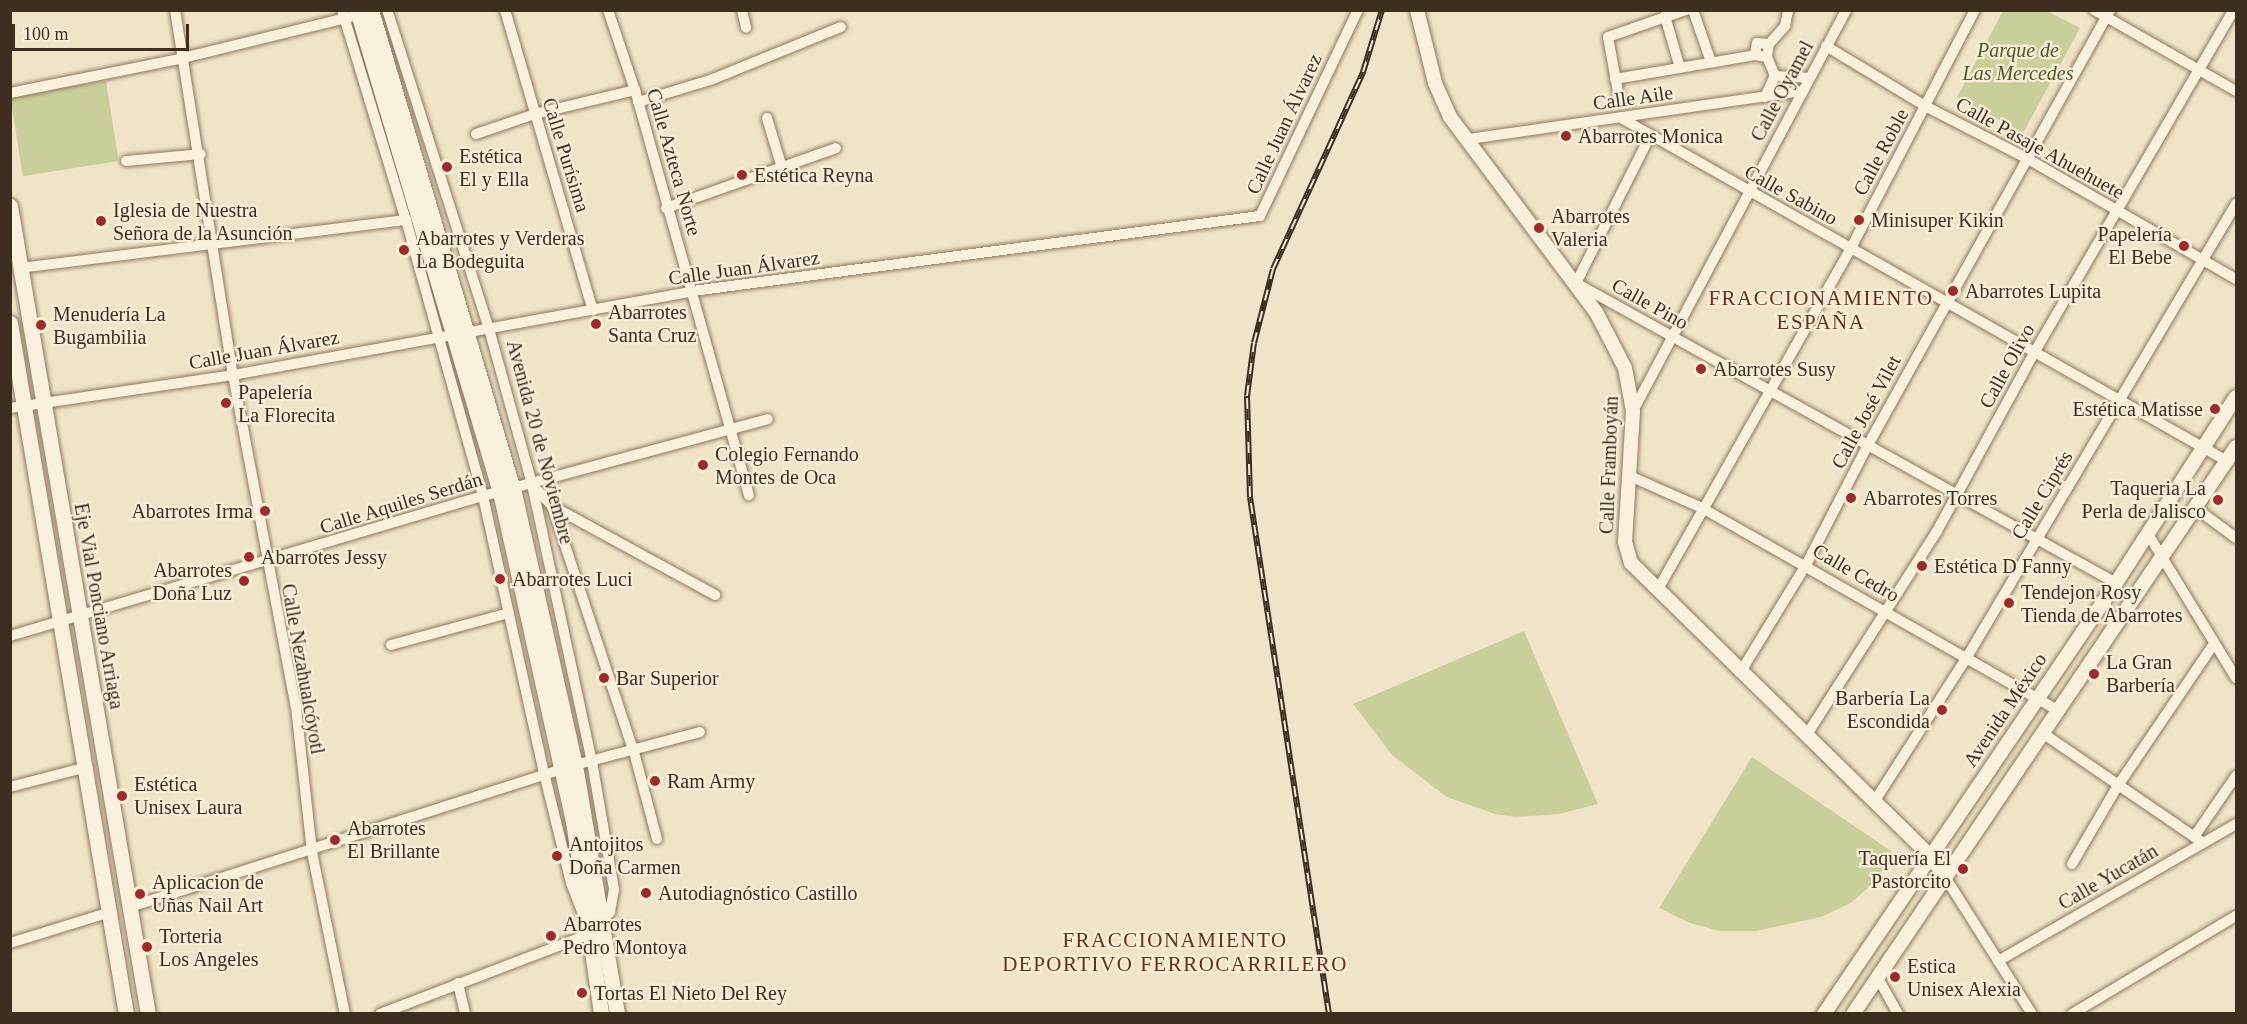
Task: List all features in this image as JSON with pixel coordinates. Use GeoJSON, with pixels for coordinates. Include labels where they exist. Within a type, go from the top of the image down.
{"type":"FeatureCollection","features":[{"type":"Feature","properties":{"kind":"main road","name":"Avenida 20 de Noviembre"},"geometry":{"type":"LineString","coordinates":[[359,12],[462,333],[507,490],[569,767],[593,931],[601,1014]]}},
{"type":"Feature","properties":{"kind":"main road","name":"Eje Vial Ponciano Arriaga"},"geometry":{"type":"LineString","coordinates":[[10,206],[148,1014]]}},
{"type":"Feature","properties":{"kind":"main road","name":"Eje Vial Ponciano Arriaga"},"geometry":{"type":"LineString","coordinates":[[10,324],[17,407],[63,619],[126,1014]]}},
{"type":"Feature","properties":{"kind":"main road","name":"Avenida 20 de Noviembre"},"geometry":{"type":"LineString","coordinates":[[569,767],[584,916],[593,931],[617,1014]]}},
{"type":"Feature","properties":{"kind":"street","name":"Calle Nezahualcóyotl"},"geometry":{"type":"LineString","coordinates":[[175,10],[201,154],[233,375],[266,564],[296,707],[312,852],[345,1014]]}},
{"type":"Feature","properties":{"kind":"street","name":"Avenida 20 de Noviembre"},"geometry":{"type":"LineString","coordinates":[[387,10],[489,329],[532,484],[592,762],[614,877],[610,912],[593,931]]}},
{"type":"Feature","properties":{"kind":"street","name":"Calle Purísima"},"geometry":{"type":"LineString","coordinates":[[505,10],[593,309]]}},
{"type":"Feature","properties":{"kind":"street","name":"Calle Azteca Norte"},"geometry":{"type":"LineString","coordinates":[[608,10],[635,90],[666,208],[693,291],[749,495]]}},
{"type":"Feature","properties":{"kind":"street"},"geometry":{"type":"LineString","coordinates":[[742,10],[746,28]]}},
{"type":"Feature","properties":{"kind":"street","name":"Calle Juan Álvarez"},"geometry":{"type":"LineString","coordinates":[[17,407],[233,375],[693,291],[1260,216],[1358,10]]}},
{"type":"Feature","properties":{"kind":"street","name":"Calle Framboyán"},"geometry":{"type":"LineString","coordinates":[[1417,10],[1442,102],[1576,283],[1625,368],[1632,389],[1633,411],[1627,553],[1657,591],[1930,856],[1945,877]]}},
{"type":"Feature","properties":{"kind":"street"},"geometry":{"type":"LineString","coordinates":[[1619,97],[1608,37],[1686,10]]}},
{"type":"Feature","properties":{"kind":"street"},"geometry":{"type":"LineString","coordinates":[[1693,10],[1711,62]]}},
{"type":"Feature","properties":{"kind":"street"},"geometry":{"type":"LineString","coordinates":[[1765,97],[1775,76],[1767,57],[1769,44],[1785,26],[1788,10]]}},
{"type":"Feature","properties":{"kind":"street","name":"Calle Oyamel"},"geometry":{"type":"LineString","coordinates":[[1633,411],[1846,10]]}},
{"type":"Feature","properties":{"kind":"street","name":"Calle Roble"},"geometry":{"type":"LineString","coordinates":[[1657,591],[1851,248],[1975,10]]}},
{"type":"Feature","properties":{"kind":"street"},"geometry":{"type":"LineString","coordinates":[[2094,10],[2108,14],[2198,72],[2236,91]]}},
{"type":"Feature","properties":{"kind":"street","name":"Calle Olivo"},"geometry":{"type":"LineString","coordinates":[[1806,736],[1958,495],[2034,353],[2234,10]]}},
{"type":"Feature","properties":{"kind":"street"},"geometry":{"type":"LineString","coordinates":[[10,93],[183,58],[359,12]]}},
{"type":"Feature","properties":{"kind":"street","name":"Avenida 20 de Noviembre"},"geometry":{"type":"LineString","coordinates":[[359,12],[406,220],[483,496],[545,777],[571,883],[584,916]]}},
{"type":"Feature","properties":{"kind":"street","name":"Calle José Vilet"},"geometry":{"type":"LineString","coordinates":[[1740,672],[1806,566],[1868,445],[2108,14]]}},
{"type":"Feature","properties":{"kind":"street"},"geometry":{"type":"LineString","coordinates":[[1665,16],[1680,68]]}},
{"type":"Feature","properties":{"kind":"street"},"geometry":{"type":"LineString","coordinates":[[638,102],[713,79],[841,27]]}},
{"type":"Feature","properties":{"kind":"street"},"geometry":{"type":"LineString","coordinates":[[1755,55],[1757,43],[1769,44]]}},
{"type":"Feature","properties":{"kind":"street","name":"Calle Pasaje Ahuehuete"},"geometry":{"type":"LineString","coordinates":[[1826,46],[1925,106],[2028,159],[2236,279]]}},
{"type":"Feature","properties":{"kind":"street"},"geometry":{"type":"LineString","coordinates":[[1615,79],[1755,55],[1767,57]]}},
{"type":"Feature","properties":{"kind":"street"},"geometry":{"type":"LineString","coordinates":[[1775,76],[1809,78]]}},
{"type":"Feature","properties":{"kind":"street"},"geometry":{"type":"LineString","coordinates":[[476,134],[535,114],[635,90]]}},
{"type":"Feature","properties":{"kind":"street","name":"Calle Aile"},"geometry":{"type":"LineString","coordinates":[[1469,139],[1802,91]]}},
{"type":"Feature","properties":{"kind":"street"},"geometry":{"type":"LineString","coordinates":[[767,118],[782,168]]}},
{"type":"Feature","properties":{"kind":"street","name":"Calle Sabino"},"geometry":{"type":"LineString","coordinates":[[1621,118],[1748,192],[2227,461]]}},
{"type":"Feature","properties":{"kind":"street"},"geometry":{"type":"LineString","coordinates":[[1576,283],[1650,136]]}},
{"type":"Feature","properties":{"kind":"street"},"geometry":{"type":"LineString","coordinates":[[666,208],[836,147]]}},
{"type":"Feature","properties":{"kind":"street"},"geometry":{"type":"LineString","coordinates":[[126,161],[201,154]]}},
{"type":"Feature","properties":{"kind":"street","name":"Calle Ciprés"},"geometry":{"type":"LineString","coordinates":[[1874,802],[1967,657],[2236,204]]}},
{"type":"Feature","properties":{"kind":"street"},"geometry":{"type":"LineString","coordinates":[[20,268],[406,220]]}},
{"type":"Feature","properties":{"kind":"street","name":"Calle Pino"},"geometry":{"type":"LineString","coordinates":[[1576,283],[2116,583]]}},
{"type":"Feature","properties":{"kind":"street","name":"Avenida México"},"geometry":{"type":"LineString","coordinates":[[1824,1014],[2037,696],[2116,583],[2236,397]]}},
{"type":"Feature","properties":{"kind":"street","name":"Calle Aquiles Serdán"},"geometry":{"type":"LineString","coordinates":[[10,636],[80,613],[266,564],[483,496],[768,419]]}},
{"type":"Feature","properties":{"kind":"street"},"geometry":{"type":"LineString","coordinates":[[1853,1014],[2041,732],[2236,447]]}},
{"type":"Feature","properties":{"kind":"street","name":"Calle Cedro"},"geometry":{"type":"LineString","coordinates":[[1632,477],[1702,508],[2037,696],[2057,710]]}},
{"type":"Feature","properties":{"kind":"street"},"geometry":{"type":"LineString","coordinates":[[532,484],[552,506],[715,595]]}},
{"type":"Feature","properties":{"kind":"street"},"geometry":{"type":"LineString","coordinates":[[552,506],[634,752],[657,839]]}},
{"type":"Feature","properties":{"kind":"street"},"geometry":{"type":"LineString","coordinates":[[2194,507],[2236,538]]}},
{"type":"Feature","properties":{"kind":"street"},"geometry":{"type":"LineString","coordinates":[[2148,534],[2162,554],[2213,645],[2236,678]]}},
{"type":"Feature","properties":{"kind":"street"},"geometry":{"type":"LineString","coordinates":[[391,645],[509,613]]}},
{"type":"Feature","properties":{"kind":"street"},"geometry":{"type":"LineString","coordinates":[[2072,864],[2117,787],[2213,645]]}},
{"type":"Feature","properties":{"kind":"street"},"geometry":{"type":"LineString","coordinates":[[130,907],[312,852],[545,777],[569,767],[634,752],[700,732]]}},
{"type":"Feature","properties":{"kind":"street"},"geometry":{"type":"LineString","coordinates":[[2041,732],[2117,787],[2198,840],[2236,776]]}},
{"type":"Feature","properties":{"kind":"street"},"geometry":{"type":"LineString","coordinates":[[10,787],[87,767]]}},
{"type":"Feature","properties":{"kind":"street","name":"Calle Yucatán"},"geometry":{"type":"LineString","coordinates":[[1998,961],[2198,840],[2236,824]]}},
{"type":"Feature","properties":{"kind":"street"},"geometry":{"type":"LineString","coordinates":[[1945,877],[2032,1014]]}},
{"type":"Feature","properties":{"kind":"street"},"geometry":{"type":"LineString","coordinates":[[10,943],[111,912]]}},
{"type":"Feature","properties":{"kind":"street"},"geometry":{"type":"LineString","coordinates":[[2072,1014],[2236,916]]}},
{"type":"Feature","properties":{"kind":"street"},"geometry":{"type":"LineString","coordinates":[[380,1014],[593,931]]}},
{"type":"Feature","properties":{"kind":"street"},"geometry":{"type":"LineString","coordinates":[[1878,978],[1898,1014]]}},
{"type":"Feature","properties":{"kind":"street"},"geometry":{"type":"LineString","coordinates":[[458,983],[465,1014]]}},
{"type":"Feature","properties":{"kind":"green space","name":"Parque de Las Mercedes"},"geometry":{"type":"Polygon","coordinates":[[[2003,11],[2047,11],[2080,28],[2023,133],[1957,97],[2003,11]]]}},
{"type":"Feature","properties":{"kind":"green space"},"geometry":{"type":"Polygon","coordinates":[[[106,81],[119,161],[23,176],[10,96],[106,81]]]}},
{"type":"Feature","properties":{"kind":"green space"},"geometry":{"type":"Polygon","coordinates":[[[1524,631],[1598,804],[1559,814],[1516,817],[1495,814],[1447,797],[1392,755],[1353,704],[1524,631]]]}},
{"type":"Feature","properties":{"kind":"green space"},"geometry":{"type":"Polygon","coordinates":[[[1752,757],[1894,853],[1878,879],[1851,903],[1821,917],[1756,931],[1719,931],[1690,923],[1659,908],[1752,757]]]}},
{"type":"Feature","properties":{"kind":"railway"},"geometry":{"type":"LineString","coordinates":[[1329,1014],[1250,497],[1247,396],[1254,343],[1273,269],[1363,72],[1382,10]]}},
{"type":"Feature","properties":{"kind":"place","name":"Abarrotes Monica"},"geometry":{"type":"Point","coordinates":[1566,136]}},
{"type":"Feature","properties":{"kind":"place","name":"Estética El y Ella"},"geometry":{"type":"Point","coordinates":[447,167]}},
{"type":"Feature","properties":{"kind":"place","name":"Estética Reyna"},"geometry":{"type":"Point","coordinates":[742,175]}},
{"type":"Feature","properties":{"kind":"place","name":"Minisuper Kikin"},"geometry":{"type":"Point","coordinates":[1859,220]}},
{"type":"Feature","properties":{"kind":"place","name":"Iglesia de Nuestra Señora de la Asunción"},"geometry":{"type":"Point","coordinates":[101,221]}},
{"type":"Feature","properties":{"kind":"place","name":"Abarrotes Valeria"},"geometry":{"type":"Point","coordinates":[1539,228]}},
{"type":"Feature","properties":{"kind":"place","name":"Papelería El Bebe"},"geometry":{"type":"Point","coordinates":[2184,246]}},
{"type":"Feature","properties":{"kind":"place","name":"Abarrotes y Verderas La Bodeguita"},"geometry":{"type":"Point","coordinates":[404,250]}},
{"type":"Feature","properties":{"kind":"place","name":"Abarrotes Lupita"},"geometry":{"type":"Point","coordinates":[1953,291]}},
{"type":"Feature","properties":{"kind":"place","name":"Abarrotes Santa Cruz"},"geometry":{"type":"Point","coordinates":[596,324]}},
{"type":"Feature","properties":{"kind":"place","name":"Menudería La Bugambilia"},"geometry":{"type":"Point","coordinates":[41,325]}},
{"type":"Feature","properties":{"kind":"place","name":"Abarrotes Susy"},"geometry":{"type":"Point","coordinates":[1701,369]}},
{"type":"Feature","properties":{"kind":"place","name":"Papelería La Florecita"},"geometry":{"type":"Point","coordinates":[226,403]}},
{"type":"Feature","properties":{"kind":"place","name":"Estética Matisse"},"geometry":{"type":"Point","coordinates":[2215,409]}},
{"type":"Feature","properties":{"kind":"place","name":"Colegio Fernando Montes de Oca"},"geometry":{"type":"Point","coordinates":[703,465]}},
{"type":"Feature","properties":{"kind":"place","name":"Abarrotes Torres"},"geometry":{"type":"Point","coordinates":[1851,498]}},
{"type":"Feature","properties":{"kind":"place","name":"Taqueria La Perla de Jalisco"},"geometry":{"type":"Point","coordinates":[2218,500]}},
{"type":"Feature","properties":{"kind":"place","name":"Abarrotes Irma"},"geometry":{"type":"Point","coordinates":[265,511]}},
{"type":"Feature","properties":{"kind":"place","name":"Abarrotes Jessy"},"geometry":{"type":"Point","coordinates":[249,557]}},
{"type":"Feature","properties":{"kind":"place","name":"Estética D Fanny"},"geometry":{"type":"Point","coordinates":[1922,566]}},
{"type":"Feature","properties":{"kind":"place","name":"Abarrotes Luci"},"geometry":{"type":"Point","coordinates":[500,579]}},
{"type":"Feature","properties":{"kind":"place","name":"Abarrotes Doña Luz"},"geometry":{"type":"Point","coordinates":[244,581]}},
{"type":"Feature","properties":{"kind":"place","name":"Tendejon Rosy Tienda de Abarrotes"},"geometry":{"type":"Point","coordinates":[2009,603]}},
{"type":"Feature","properties":{"kind":"place","name":"La Gran Barbería"},"geometry":{"type":"Point","coordinates":[2094,674]}},
{"type":"Feature","properties":{"kind":"place","name":"Bar Superior"},"geometry":{"type":"Point","coordinates":[604,678]}},
{"type":"Feature","properties":{"kind":"place","name":"Barbería La Escondida"},"geometry":{"type":"Point","coordinates":[1942,710]}},
{"type":"Feature","properties":{"kind":"place","name":"Ram Army"},"geometry":{"type":"Point","coordinates":[655,781]}},
{"type":"Feature","properties":{"kind":"place","name":"Estética Unisex Laura"},"geometry":{"type":"Point","coordinates":[122,796]}},
{"type":"Feature","properties":{"kind":"place","name":"Abarrotes El Brillante"},"geometry":{"type":"Point","coordinates":[335,840]}},
{"type":"Feature","properties":{"kind":"place","name":"Antojitos Doña Carmen"},"geometry":{"type":"Point","coordinates":[557,856]}},
{"type":"Feature","properties":{"kind":"place","name":"Taquería El Pastorcito"},"geometry":{"type":"Point","coordinates":[1963,869]}},
{"type":"Feature","properties":{"kind":"place","name":"Autodiagnóstico Castillo"},"geometry":{"type":"Point","coordinates":[646,893]}},
{"type":"Feature","properties":{"kind":"place","name":"Aplicacion de Uñas Nail Art"},"geometry":{"type":"Point","coordinates":[140,894]}},
{"type":"Feature","properties":{"kind":"place","name":"Abarrotes Pedro Montoya"},"geometry":{"type":"Point","coordinates":[551,936]}},
{"type":"Feature","properties":{"kind":"place","name":"Torteria Los Angeles"},"geometry":{"type":"Point","coordinates":[147,947]}},
{"type":"Feature","properties":{"kind":"place","name":"Estica Unisex Alexia"},"geometry":{"type":"Point","coordinates":[1895,977]}},
{"type":"Feature","properties":{"kind":"place","name":"Tortas El Nieto Del Rey"},"geometry":{"type":"Point","coordinates":[582,993]}},
{"type":"Feature","properties":{"kind":"district","name":"FRACCIONAMIENTO ESPAÑA"},"geometry":{"type":"Point","coordinates":[1821,310]}},
{"type":"Feature","properties":{"kind":"district","name":"FRACCIONAMIENTO DEPORTIVO FERROCARRILERO"},"geometry":{"type":"Point","coordinates":[1175,952]}}]}
